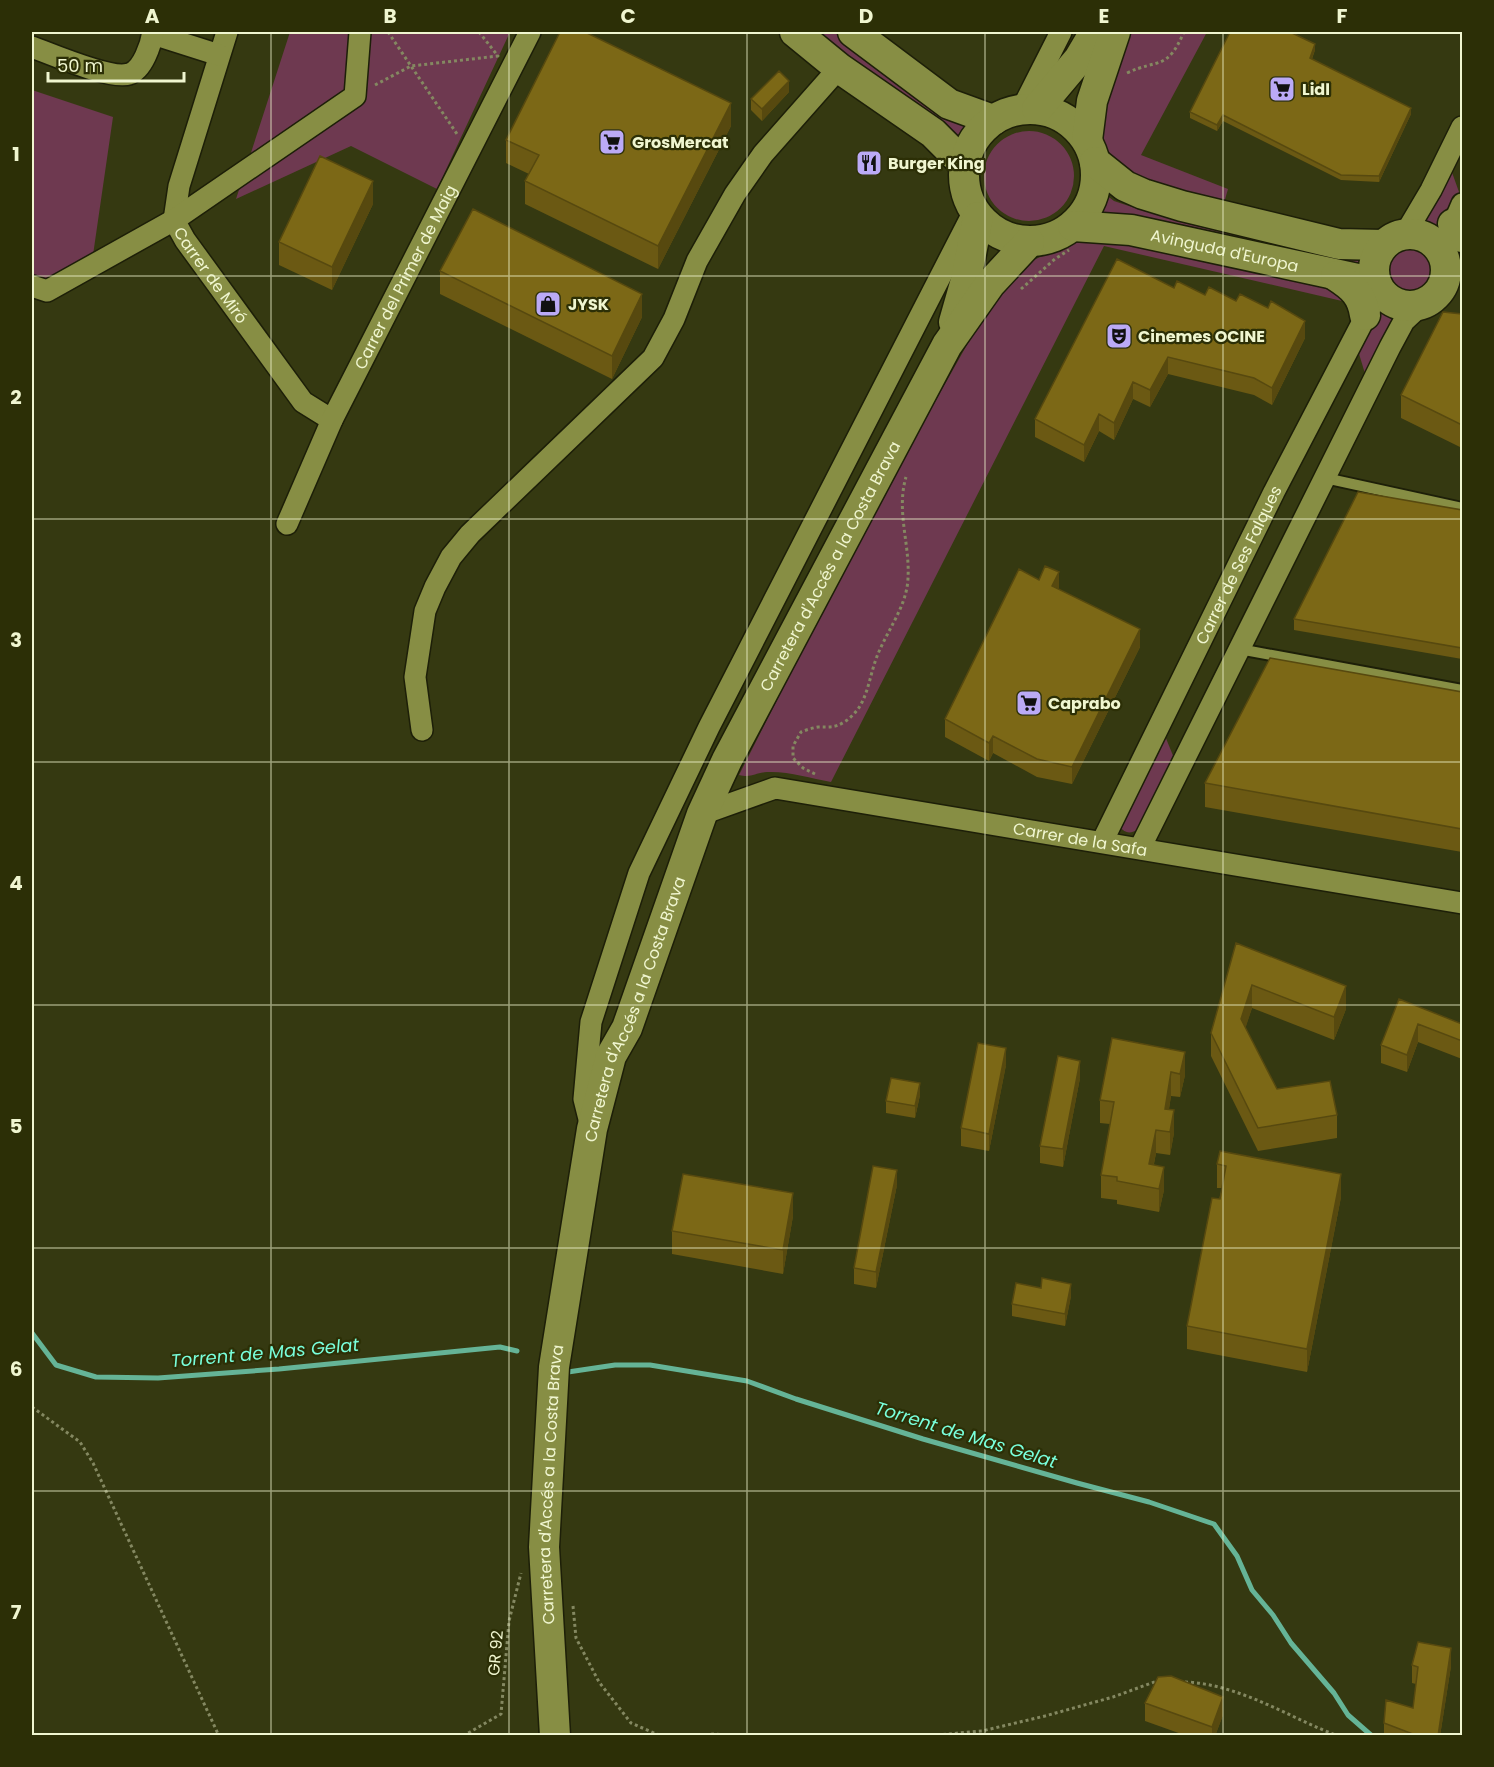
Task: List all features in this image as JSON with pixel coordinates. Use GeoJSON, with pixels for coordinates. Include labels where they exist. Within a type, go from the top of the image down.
{"type":"FeatureCollection","features":[{"type":"Feature","properties":{"kind":"main road"},"geometry":{"type":"LineString","coordinates":[[795,32],[839,68],[933,134],[964,164]]}},
{"type":"Feature","properties":{"kind":"main road"},"geometry":{"type":"LineString","coordinates":[[853,32],[949,104],[993,120]]}},
{"type":"Feature","properties":{"kind":"main road"},"geometry":{"type":"LineString","coordinates":[[1029,109],[1079,58],[1095,32]]}},
{"type":"Feature","properties":{"kind":"main road"},"geometry":{"type":"LineString","coordinates":[[1091,151],[1079,130],[1054,113],[1029,109],[1007,113],[993,120],[975,139],[964,164],[964,185],[976,214],[998,234],[1029,242],[1056,237],[1072,237],[1093,197],[1096,182],[1091,151],[1092,101],[1115,32]]}},
{"type":"Feature","properties":{"kind":"main road","name":"Avinguda d'Europa"},"geometry":{"type":"LineString","coordinates":[[1091,151],[1125,186],[1143,194],[1182,206],[1339,244],[1394,240],[1419,235],[1432,241],[1454,238]]}},
{"type":"Feature","properties":{"kind":"main road","name":"Carretera d'Accés a la Costa Brava"},"geometry":{"type":"LineString","coordinates":[[947,345],[966,280],[976,214]]}},
{"type":"Feature","properties":{"kind":"main road","name":"Avinguda d'Europa"},"geometry":{"type":"LineString","coordinates":[[1072,237],[1131,230],[1334,274],[1374,296]]}},
{"type":"Feature","properties":{"kind":"main road"},"geometry":{"type":"LineString","coordinates":[[1427,302],[1444,286],[1454,238]]}},
{"type":"Feature","properties":{"kind":"main road"},"geometry":{"type":"LineString","coordinates":[[1394,240],[1377,255],[1374,267],[1374,296],[1404,307],[1462,292]]}},
{"type":"Feature","properties":{"kind":"main road","name":"Carretera d'Accés a la Costa Brava"},"geometry":{"type":"LineString","coordinates":[[554,1725],[544,1547],[554,1367],[592,1129],[611,1056],[627,1028],[702,814],[732,749],[947,345],[990,285],[1029,242]]}},
{"type":"Feature","properties":{"kind":"street","name":"Carrer de Miró"},"geometry":{"type":"LineString","coordinates":[[227,32],[179,186],[174,220],[185,240],[303,402],[332,420]]}},
{"type":"Feature","properties":{"kind":"street"},"geometry":{"type":"LineString","coordinates":[[32,286],[47,291],[174,220],[355,96],[360,32]]}},
{"type":"Feature","properties":{"kind":"street","name":"Carrer del Primer de Maig"},"geometry":{"type":"LineString","coordinates":[[287,524],[332,420],[530,32]]}},
{"type":"Feature","properties":{"kind":"street"},"geometry":{"type":"LineString","coordinates":[[1029,109],[1061,32]]}},
{"type":"Feature","properties":{"kind":"street"},"geometry":{"type":"LineString","coordinates":[[32,48],[114,75],[130,74],[142,63],[153,33],[219,55]]}},
{"type":"Feature","properties":{"kind":"street"},"geometry":{"type":"LineString","coordinates":[[422,730],[415,677],[425,611],[451,557],[470,534],[653,358],[674,319],[697,261],[735,194],[763,154],[839,68]]}},
{"type":"Feature","properties":{"kind":"street"},"geometry":{"type":"LineString","coordinates":[[1394,240],[1431,190],[1462,127]]}},
{"type":"Feature","properties":{"kind":"street"},"geometry":{"type":"LineString","coordinates":[[592,1129],[584,1099],[591,1023],[644,863],[709,727],[976,214]]}},
{"type":"Feature","properties":{"kind":"street","name":"Carrer de Ses Falques"},"geometry":{"type":"LineString","coordinates":[[1102,842],[1201,638],[1374,296]]}},
{"type":"Feature","properties":{"kind":"street"},"geometry":{"type":"LineString","coordinates":[[1140,848],[1404,321],[1427,302]]}},
{"type":"Feature","properties":{"kind":"street","name":"Carrer de la Safa"},"geometry":{"type":"LineString","coordinates":[[702,814],[776,788],[1462,903]]}},
{"type":"Feature","properties":{"kind":"street"},"geometry":{"type":"LineString","coordinates":[[591,1023],[602,1032],[627,1028]]}},
{"type":"Feature","properties":{"kind":"lane"},"geometry":{"type":"LineString","coordinates":[[1325,478],[1462,508]]}},
{"type":"Feature","properties":{"kind":"lane"},"geometry":{"type":"LineString","coordinates":[[1239,649],[1462,690]]}},
{"type":"Feature","properties":{"kind":"path"},"geometry":{"type":"LineString","coordinates":[[388,32],[460,138]]}},
{"type":"Feature","properties":{"kind":"path"},"geometry":{"type":"LineString","coordinates":[[355,96],[411,66],[498,56],[479,32]]}},
{"type":"Feature","properties":{"kind":"path"},"geometry":{"type":"LineString","coordinates":[[1122,76],[1163,62],[1177,47],[1184,32]]}},
{"type":"Feature","properties":{"kind":"path"},"geometry":{"type":"LineString","coordinates":[[1020,289],[1055,259],[1072,237]]}},
{"type":"Feature","properties":{"kind":"path"},"geometry":{"type":"LineString","coordinates":[[817,775],[804,768],[793,758],[793,746],[801,732],[816,727],[832,728],[845,722],[859,707],[868,690],[875,662],[902,605],[908,580],[902,513],[903,488],[908,470]]}},
{"type":"Feature","properties":{"kind":"path"},"geometry":{"type":"LineString","coordinates":[[32,1407],[80,1442],[93,1463],[219,1736]]}},
{"type":"Feature","properties":{"kind":"path","name":"GR 92"},"geometry":{"type":"LineString","coordinates":[[463,1736],[501,1714],[509,1622],[521,1571]]}},
{"type":"Feature","properties":{"kind":"path"},"geometry":{"type":"LineString","coordinates":[[573,1605],[576,1638],[599,1682],[631,1723],[661,1736]]}},
{"type":"Feature","properties":{"kind":"path"},"geometry":{"type":"LineString","coordinates":[[926,1736],[982,1731],[1113,1697],[1158,1681]]}},
{"type":"Feature","properties":{"kind":"path"},"geometry":{"type":"LineString","coordinates":[[1179,1682],[1199,1682],[1254,1699],[1338,1736]]}},
{"type":"Feature","properties":{"kind":"path"},"geometry":{"type":"LineString","coordinates":[[687,1736],[715,1734],[740,1736]]}},
{"type":"Feature","properties":{"kind":"path"},"geometry":{"type":"LineString","coordinates":[[843,1736],[869,1736]]}},
{"type":"Feature","properties":{"kind":"shaded area"},"geometry":{"type":"Polygon","coordinates":[[[290,32],[510,32],[437,189],[351,146],[236,199],[290,32]]]}},
{"type":"Feature","properties":{"kind":"shaded area"},"geometry":{"type":"Polygon","coordinates":[[[814,32],[839,32],[969,120],[957,138],[910,106],[814,32]]]}},
{"type":"Feature","properties":{"kind":"shaded area"},"geometry":{"type":"Polygon","coordinates":[[[1128,32],[1207,32],[1141,155],[1228,189],[1224,203],[1125,171],[1104,149],[1098,128],[1128,32]]]}},
{"type":"Feature","properties":{"kind":"shaded area"},"geometry":{"type":"Polygon","coordinates":[[[32,90],[113,117],[93,255],[32,289],[32,90]]]}},
{"type":"Feature","properties":{"kind":"shaded area"},"geometry":{"type":"Polygon","coordinates":[[[1020,131],[1038,131],[1054,138],[1067,151],[1074,167],[1074,185],[1067,201],[1054,214],[1038,221],[1020,221],[1004,214],[991,201],[984,185],[984,167],[991,151],[1004,138],[1020,131]]]}},
{"type":"Feature","properties":{"kind":"shaded area"},"geometry":{"type":"Polygon","coordinates":[[[1449,164],[1459,192],[1440,237],[1430,228],[1416,223],[1449,164]]]}},
{"type":"Feature","properties":{"kind":"shaded area"},"geometry":{"type":"Polygon","coordinates":[[[1105,194],[1114,201],[1141,210],[1337,253],[1368,255],[1365,274],[1094,222],[1102,207],[1105,194]]]}},
{"type":"Feature","properties":{"kind":"shaded area"},"geometry":{"type":"Polygon","coordinates":[[[1084,232],[1336,283],[1342,301],[1104,246],[831,782],[783,773],[739,775],[868,521],[1000,286],[1020,266],[1056,250],[1084,232]]]}},
{"type":"Feature","properties":{"kind":"shaded area"},"geometry":{"type":"Polygon","coordinates":[[[1409,247],[1426,254],[1433,271],[1426,288],[1409,295],[1392,288],[1385,271],[1392,254],[1409,247]]]}},
{"type":"Feature","properties":{"kind":"shaded area"},"geometry":{"type":"Polygon","coordinates":[[[1379,298],[1390,305],[1403,308],[1366,377],[1357,347],[1379,298]]]}},
{"type":"Feature","properties":{"kind":"shaded area"},"geometry":{"type":"Polygon","coordinates":[[[1163,731],[1174,758],[1139,829],[1126,832],[1119,826],[1163,731]]]}},
{"type":"Feature","properties":{"kind":"building"},"geometry":{"type":"Polygon","coordinates":[[[560,32],[585,32],[731,103],[658,246],[525,181],[539,155],[506,140],[560,32]]]}},
{"type":"Feature","properties":{"kind":"building","name":"Lidl"},"geometry":{"type":"Polygon","coordinates":[[[1230,32],[1290,32],[1315,44],[1310,58],[1411,108],[1379,176],[1341,175],[1223,115],[1217,125],[1190,112],[1230,32]]]}},
{"type":"Feature","properties":{"kind":"building"},"geometry":{"type":"Polygon","coordinates":[[[779,71],[789,81],[762,109],[751,99],[779,71]]]}},
{"type":"Feature","properties":{"kind":"building"},"geometry":{"type":"Polygon","coordinates":[[[320,156],[373,181],[332,267],[279,242],[320,156]]]}},
{"type":"Feature","properties":{"kind":"building"},"geometry":{"type":"Polygon","coordinates":[[[473,209],[642,294],[612,356],[440,271],[473,209]]]}},
{"type":"Feature","properties":{"kind":"building"},"geometry":{"type":"Polygon","coordinates":[[[1117,259],[1174,288],[1177,281],[1205,295],[1209,287],[1236,301],[1240,294],[1268,308],[1271,301],[1305,321],[1272,388],[1254,378],[1168,357],[1150,390],[1133,382],[1114,423],[1099,414],[1084,445],[1035,419],[1117,259]]]}},
{"type":"Feature","properties":{"kind":"building"},"geometry":{"type":"Polygon","coordinates":[[[1443,312],[1462,314],[1462,425],[1401,395],[1443,312]]]}},
{"type":"Feature","properties":{"kind":"building"},"geometry":{"type":"Polygon","coordinates":[[[1358,492],[1462,510],[1462,648],[1294,619],[1358,492]]]}},
{"type":"Feature","properties":{"kind":"building"},"geometry":{"type":"Polygon","coordinates":[[[1045,566],[1059,572],[1052,586],[1140,629],[1072,767],[1037,759],[993,736],[989,743],[945,719],[1019,569],[1039,580],[1045,566]]]}},
{"type":"Feature","properties":{"kind":"building"},"geometry":{"type":"Polygon","coordinates":[[[1270,658],[1462,692],[1462,829],[1205,783],[1270,658]]]}},
{"type":"Feature","properties":{"kind":"building"},"geometry":{"type":"Polygon","coordinates":[[[1236,943],[1346,986],[1334,1017],[1252,985],[1241,1019],[1277,1089],[1330,1081],[1337,1115],[1258,1128],[1211,1033],[1236,943]]]}},
{"type":"Feature","properties":{"kind":"building"},"geometry":{"type":"Polygon","coordinates":[[[1399,999],[1462,1024],[1462,1041],[1418,1024],[1407,1055],[1381,1045],[1399,999]]]}},
{"type":"Feature","properties":{"kind":"building"},"geometry":{"type":"Polygon","coordinates":[[[1112,1038],[1185,1052],[1180,1074],[1171,1072],[1165,1109],[1174,1110],[1170,1132],[1156,1130],[1149,1164],[1164,1167],[1159,1189],[1117,1181],[1117,1177],[1101,1175],[1114,1102],[1100,1100],[1112,1038]]]}},
{"type":"Feature","properties":{"kind":"building"},"geometry":{"type":"Polygon","coordinates":[[[978,1043],[1006,1048],[989,1134],[961,1128],[978,1043]]]}},
{"type":"Feature","properties":{"kind":"building"},"geometry":{"type":"Polygon","coordinates":[[[1058,1056],[1080,1061],[1063,1149],[1040,1146],[1058,1056]]]}},
{"type":"Feature","properties":{"kind":"building"},"geometry":{"type":"Polygon","coordinates":[[[891,1078],[920,1083],[915,1106],[886,1101],[891,1078]]]}},
{"type":"Feature","properties":{"kind":"building"},"geometry":{"type":"Polygon","coordinates":[[[1220,1151],[1341,1174],[1307,1349],[1187,1326],[1212,1198],[1220,1199],[1226,1166],[1217,1164],[1220,1151]]]}},
{"type":"Feature","properties":{"kind":"building"},"geometry":{"type":"Polygon","coordinates":[[[873,1166],[897,1170],[876,1272],[854,1268],[873,1166]]]}},
{"type":"Feature","properties":{"kind":"building"},"geometry":{"type":"Polygon","coordinates":[[[683,1174],[793,1193],[783,1250],[672,1231],[683,1174]]]}},
{"type":"Feature","properties":{"kind":"building"},"geometry":{"type":"Polygon","coordinates":[[[1042,1278],[1071,1284],[1065,1314],[1012,1304],[1016,1283],[1041,1288],[1042,1278]]]}},
{"type":"Feature","properties":{"kind":"building"},"geometry":{"type":"Polygon","coordinates":[[[1418,1642],[1451,1648],[1438,1736],[1418,1736],[1384,1723],[1386,1700],[1413,1708],[1418,1667],[1412,1665],[1418,1642]]]}},
{"type":"Feature","properties":{"kind":"building"},"geometry":{"type":"Polygon","coordinates":[[[1171,1676],[1223,1697],[1212,1727],[1145,1703],[1158,1677],[1171,1676]]]}},
{"type":"Feature","properties":{"kind":"waterway","name":"Torrent de Mas Gelat"},"geometry":{"type":"LineString","coordinates":[[32,1333],[56,1365],[96,1377],[158,1378],[279,1369],[500,1347],[517,1351]]}},
{"type":"Feature","properties":{"kind":"waterway","name":"Torrent de Mas Gelat"},"geometry":{"type":"LineString","coordinates":[[568,1372],[615,1365],[650,1365],[747,1381],[923,1439],[1149,1502],[1214,1524],[1237,1556],[1252,1590],[1273,1615],[1291,1643],[1334,1693],[1348,1715],[1372,1736]]}},
{"type":"Feature","properties":{"kind":"place","name":"Lidl"},"geometry":{"type":"Point","coordinates":[1282,89]}},
{"type":"Feature","properties":{"kind":"place","name":"GrosMercat"},"geometry":{"type":"Point","coordinates":[612,142]}},
{"type":"Feature","properties":{"kind":"place","name":"Burger King"},"geometry":{"type":"Point","coordinates":[869,163]}},
{"type":"Feature","properties":{"kind":"place","name":"JYSK"},"geometry":{"type":"Point","coordinates":[548,304]}},
{"type":"Feature","properties":{"kind":"place","name":"Cinemes OCINE"},"geometry":{"type":"Point","coordinates":[1119,336]}},
{"type":"Feature","properties":{"kind":"place","name":"Caprabo"},"geometry":{"type":"Point","coordinates":[1029,703]}}]}
